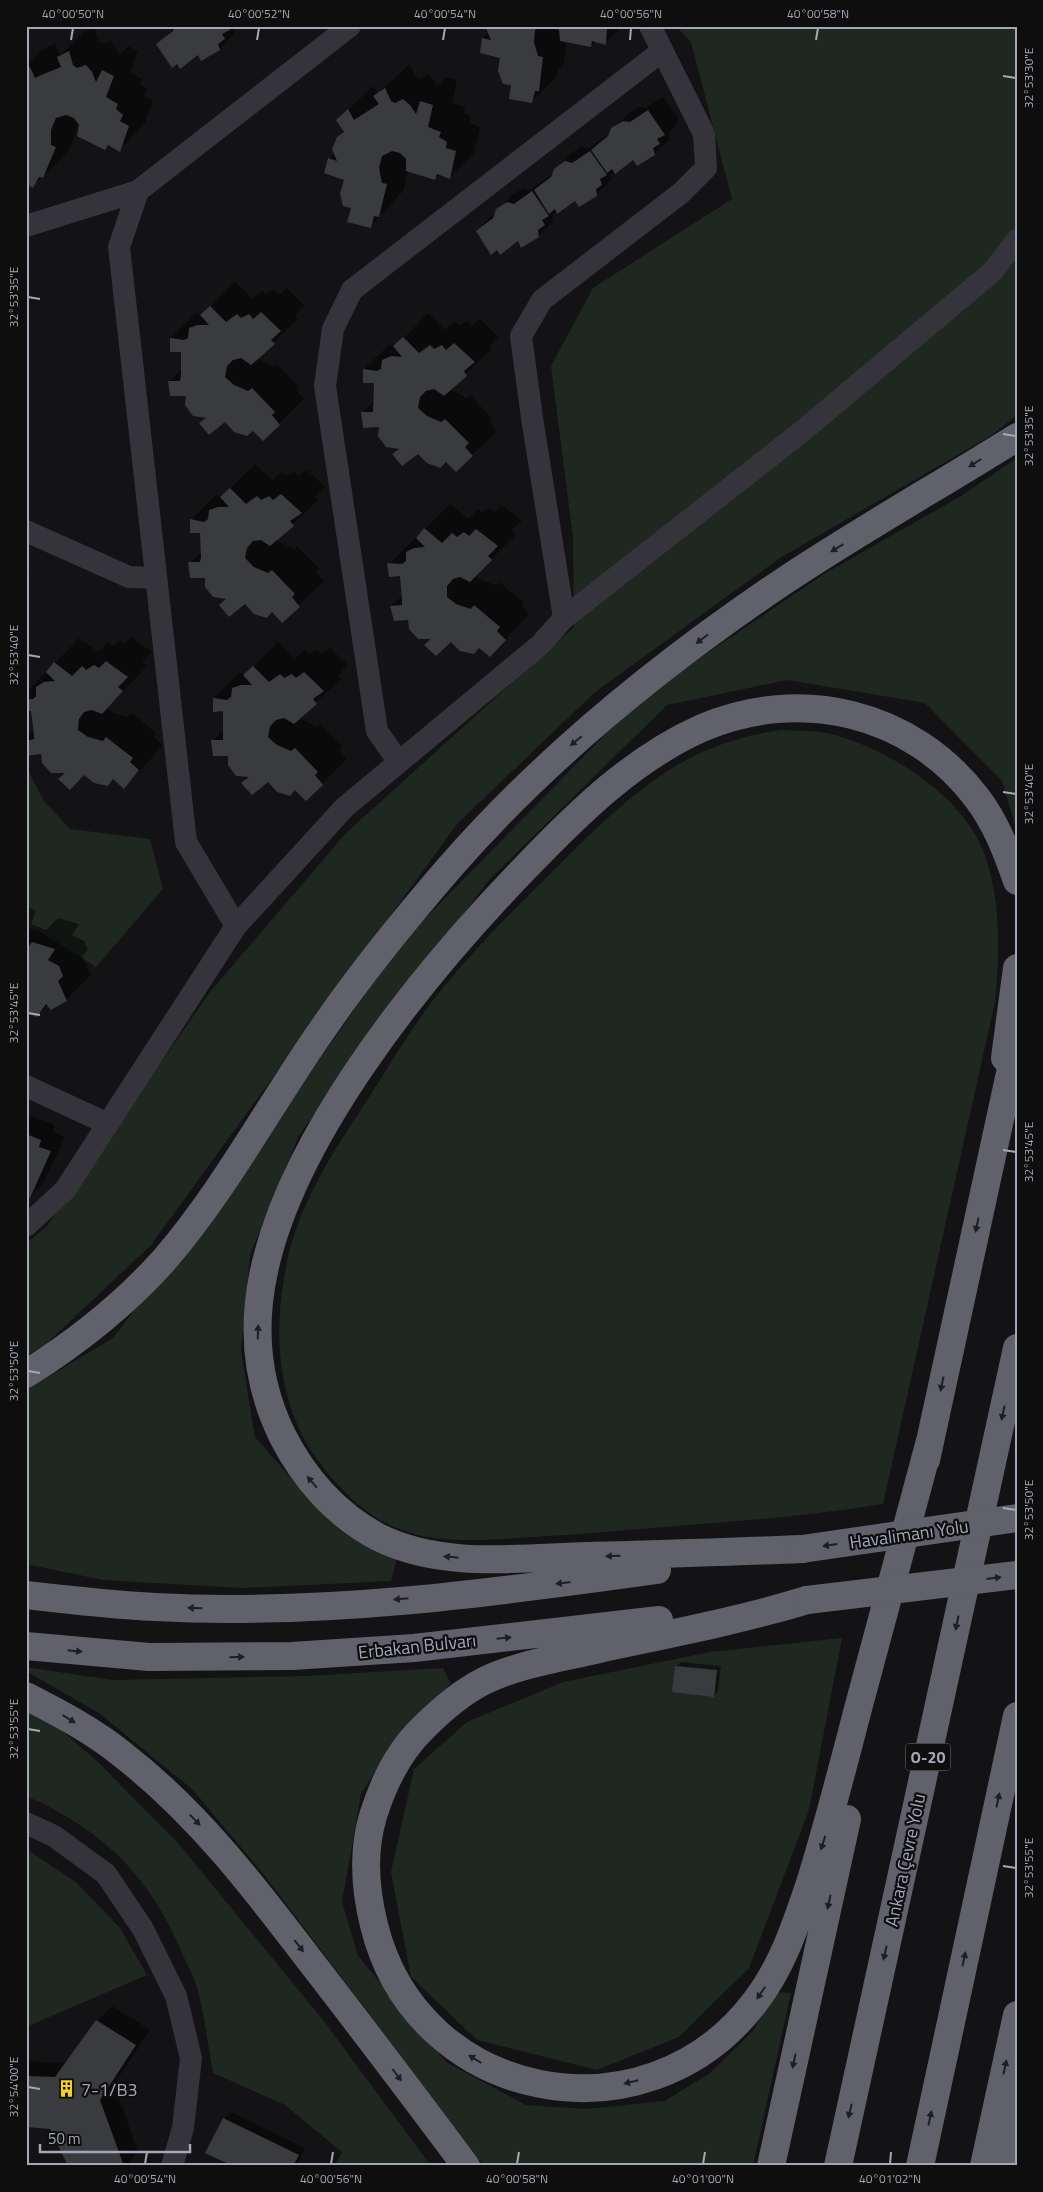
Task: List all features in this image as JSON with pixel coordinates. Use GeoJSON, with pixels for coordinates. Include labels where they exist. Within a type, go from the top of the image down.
{"type":"FeatureCollection","features":[{"type":"Feature","properties":{"kind":"highway"},"geometry":{"type":"LineString","coordinates":[[26,1374],[95,1326],[115,1309],[163,1261],[237,1160],[312,1044],[369,965],[453,864],[541,771],[635,692],[725,622],[782,582],[1017,437]]}},
{"type":"Feature","properties":{"kind":"highway"},"geometry":{"type":"LineString","coordinates":[[802,1549],[485,1560],[430,1554],[380,1538],[358,1525],[322,1494],[305,1474],[290,1450],[267,1398],[257,1352],[259,1302],[272,1244],[294,1184],[344,1092],[396,1020],[469,928],[570,823],[606,790],[646,760],[697,730],[738,715],[799,707],[835,710],[868,718],[894,728],[942,760],[980,801],[996,828],[1017,881]]}},
{"type":"Feature","properties":{"kind":"highway"},"geometry":{"type":"LineString","coordinates":[[985,1186],[1017,968]]}},
{"type":"Feature","properties":{"kind":"highway"},"geometry":{"type":"LineString","coordinates":[[771,2166],[1017,1041]]}},
{"type":"Feature","properties":{"kind":"highway","name":"Ankara Çevre Yolu"},"geometry":{"type":"LineString","coordinates":[[838,2166],[1017,1348]]}},
{"type":"Feature","properties":{"kind":"highway"},"geometry":{"type":"LineString","coordinates":[[930,1441],[827,1830],[795,1928],[773,1976],[755,2002],[732,2029],[709,2049],[654,2076],[624,2084],[571,2089],[517,2080],[493,2070],[472,2058],[428,2024],[410,2004],[386,1965],[371,1912],[365,1864],[366,1842],[379,1797],[390,1772],[420,1730],[461,1696],[484,1681],[514,1670],[581,1653],[746,1618],[807,1600],[1017,1575]]}},
{"type":"Feature","properties":{"kind":"highway","name":"Havalimanı Yolu"},"geometry":{"type":"LineString","coordinates":[[802,1549],[1017,1518]]}},
{"type":"Feature","properties":{"kind":"highway"},"geometry":{"type":"LineString","coordinates":[[26,1595],[155,1607],[220,1609],[327,1605],[559,1583],[802,1549]]}},
{"type":"Feature","properties":{"kind":"highway","name":"Erbakan Bulvarı"},"geometry":{"type":"LineString","coordinates":[[26,1646],[110,1655],[187,1659],[356,1653],[616,1625],[807,1600]]}},
{"type":"Feature","properties":{"kind":"highway"},"geometry":{"type":"LineString","coordinates":[[26,1696],[84,1728],[122,1754],[174,1798],[272,1911],[466,2166]]}},
{"type":"Feature","properties":{"kind":"highway"},"geometry":{"type":"LineString","coordinates":[[920,2166],[1017,1716]]}},
{"type":"Feature","properties":{"kind":"highway"},"geometry":{"type":"LineString","coordinates":[[984,2166],[1017,2015]]}},
{"type":"Feature","properties":{"kind":"highway"},"geometry":{"type":"LineString","coordinates":[[1010,2166],[1011,2123],[1017,2088]]}},
{"type":"Feature","properties":{"kind":"street"},"geometry":{"type":"LineString","coordinates":[[26,226],[138,191],[350,26]]}},
{"type":"Feature","properties":{"kind":"street"},"geometry":{"type":"LineString","coordinates":[[564,618],[532,418],[522,336],[542,300],[681,193],[706,168],[704,134],[650,26]]}},
{"type":"Feature","properties":{"kind":"street"},"geometry":{"type":"LineString","coordinates":[[398,760],[378,731],[370,682],[326,386],[333,330],[352,290],[662,51]]}},
{"type":"Feature","properties":{"kind":"street"},"geometry":{"type":"LineString","coordinates":[[138,191],[119,247],[186,842],[236,926]]}},
{"type":"Feature","properties":{"kind":"street"},"geometry":{"type":"LineString","coordinates":[[26,1226],[65,1190],[106,1123],[236,926],[345,807],[398,760],[540,645],[564,618],[808,427],[992,272],[1017,240]]}},
{"type":"Feature","properties":{"kind":"street"},"geometry":{"type":"LineString","coordinates":[[26,531],[129,577],[156,578]]}},
{"type":"Feature","properties":{"kind":"street"},"geometry":{"type":"LineString","coordinates":[[26,1086],[106,1123]]}},
{"type":"Feature","properties":{"kind":"street"},"geometry":{"type":"LineString","coordinates":[[26,1823],[54,1836],[106,1874],[143,1929],[176,1996],[191,2058],[183,2128],[172,2166]]}},
{"type":"Feature","properties":{"kind":"shaded area"},"geometry":{"type":"Polygon","coordinates":[[[676,26],[1017,26],[1017,415],[992,435],[780,558],[594,693],[457,824],[151,1245],[46,1344],[26,1356],[26,1244],[47,1226],[210,992],[347,832],[574,627],[573,537],[551,366],[593,288],[732,199],[691,42],[676,26]]]}},
{"type":"Feature","properties":{"kind":"shaded area"},"geometry":{"type":"Polygon","coordinates":[[[1017,458],[1017,832],[1002,781],[925,703],[787,680],[667,705],[488,881],[299,1135],[250,1255],[241,1351],[255,1437],[320,1511],[397,1558],[391,1581],[242,1588],[103,1580],[26,1564],[26,1390],[113,1338],[267,1134],[401,943],[641,698],[824,574],[961,496],[1017,458]]]}},
{"type":"Feature","properties":{"kind":"shaded area"},"geometry":{"type":"Polygon","coordinates":[[[782,730],[822,732],[857,742],[880,752],[924,779],[961,814],[975,834],[985,855],[997,910],[998,965],[995,1002],[883,1504],[755,1520],[488,1540],[430,1537],[402,1530],[388,1524],[352,1499],[323,1467],[302,1434],[285,1388],[279,1340],[282,1291],[291,1244],[318,1179],[403,1043],[442,989],[499,925],[602,823],[663,774],[691,757],[716,746],[742,738],[782,730]]]}},
{"type":"Feature","properties":{"kind":"shaded area"},"geometry":{"type":"Polygon","coordinates":[[[26,767],[44,801],[70,829],[150,839],[163,889],[96,967],[39,931],[26,928],[26,767]]]}},
{"type":"Feature","properties":{"kind":"shaded area"},"geometry":{"type":"Polygon","coordinates":[[[842,1638],[809,1810],[749,1968],[679,2037],[597,2070],[477,2040],[411,1977],[391,1872],[414,1769],[467,1722],[563,1682],[710,1652],[842,1638]]]}},
{"type":"Feature","properties":{"kind":"shaded area"},"geometry":{"type":"Polygon","coordinates":[[[26,1667],[112,1680],[306,1676],[443,1668],[451,1684],[406,1725],[361,1794],[342,1902],[358,1956],[446,2062],[526,2105],[586,2109],[665,2101],[710,2073],[754,2030],[771,1992],[791,1993],[753,2166],[484,2166],[265,1876],[193,1790],[99,1713],[26,1671],[26,1667]]]}},
{"type":"Feature","properties":{"kind":"shaded area"},"geometry":{"type":"Polygon","coordinates":[[[26,1710],[53,1723],[97,1761],[178,1843],[323,2020],[431,2166],[334,2166],[342,2152],[285,2105],[213,2073],[197,1986],[155,1901],[139,1878],[100,1840],[53,1809],[26,1796],[26,1710]]]}},
{"type":"Feature","properties":{"kind":"shaded area"},"geometry":{"type":"Polygon","coordinates":[[[26,1849],[76,1882],[120,1928],[147,1975],[26,2027],[26,1849]]]}},
{"type":"Feature","properties":{"kind":"building"},"geometry":{"type":"Polygon","coordinates":[[[175,26],[227,26],[230,30],[222,34],[225,39],[218,44],[220,50],[201,61],[198,55],[180,69],[177,64],[172,68],[156,44],[173,31],[175,26]]]}},
{"type":"Feature","properties":{"kind":"building"},"geometry":{"type":"Polygon","coordinates":[[[485,26],[541,26],[535,30],[534,42],[538,56],[543,57],[539,91],[535,91],[532,103],[509,99],[511,85],[503,84],[498,71],[500,58],[480,53],[482,38],[491,40],[485,26]]]}},
{"type":"Feature","properties":{"kind":"building"},"geometry":{"type":"Polygon","coordinates":[[[554,26],[607,26],[606,45],[592,41],[591,47],[560,41],[559,30],[554,26]]]}},
{"type":"Feature","properties":{"kind":"building"},"geometry":{"type":"Polygon","coordinates":[[[69,51],[73,65],[77,68],[86,65],[92,72],[96,82],[102,70],[114,76],[106,97],[118,104],[116,109],[123,115],[120,121],[129,126],[120,152],[108,145],[105,150],[77,136],[79,125],[74,118],[66,115],[56,118],[51,130],[51,145],[56,147],[43,178],[39,177],[33,188],[26,184],[26,69],[30,67],[35,78],[61,67],[57,57],[69,51]]]}},
{"type":"Feature","properties":{"kind":"building"},"geometry":{"type":"Polygon","coordinates":[[[385,88],[391,101],[395,103],[403,99],[416,114],[420,101],[433,105],[428,127],[441,132],[439,137],[447,142],[446,148],[456,151],[450,179],[437,174],[435,180],[406,171],[406,159],[400,153],[392,151],[382,156],[379,168],[382,183],[387,184],[379,217],[374,216],[371,228],[347,222],[351,208],[343,206],[340,193],[344,180],[324,173],[328,158],[337,161],[332,149],[337,137],[344,132],[336,120],[348,109],[354,120],[379,104],[373,96],[385,88]]]}},
{"type":"Feature","properties":{"kind":"building"},"geometry":{"type":"Polygon","coordinates":[[[648,110],[665,135],[657,139],[660,144],[653,148],[655,155],[637,166],[633,160],[615,174],[612,169],[607,173],[591,150],[608,136],[611,128],[623,121],[630,122],[648,110]]]}},
{"type":"Feature","properties":{"kind":"building"},"geometry":{"type":"Polygon","coordinates":[[[590,151],[607,175],[600,179],[602,185],[596,189],[597,196],[579,207],[575,201],[557,214],[555,209],[549,214],[534,190],[551,177],[554,169],[565,161],[572,163],[590,151]]]}},
{"type":"Feature","properties":{"kind":"building"},"geometry":{"type":"Polygon","coordinates":[[[532,191],[549,216],[542,220],[545,225],[538,230],[539,237],[521,248],[518,241],[500,255],[497,250],[491,255],[476,231],[493,218],[496,209],[507,202],[514,204],[532,191]]]}},
{"type":"Feature","properties":{"kind":"building"},"geometry":{"type":"Polygon","coordinates":[[[210,306],[226,322],[237,314],[241,318],[249,314],[253,319],[261,312],[281,331],[271,340],[275,344],[251,365],[241,358],[233,360],[227,366],[225,377],[234,385],[248,391],[252,388],[275,412],[272,415],[280,425],[263,441],[253,431],[247,436],[234,432],[225,422],[209,435],[199,423],[206,418],[193,416],[185,405],[186,396],[170,396],[168,381],[180,381],[181,352],[170,352],[170,338],[184,340],[188,338],[189,328],[198,325],[209,325],[200,315],[210,306]]]}},
{"type":"Feature","properties":{"kind":"building"},"geometry":{"type":"Polygon","coordinates":[[[403,337],[419,353],[430,345],[434,349],[442,345],[446,350],[454,343],[475,362],[464,371],[467,376],[444,396],[434,389],[426,391],[420,397],[418,408],[427,416],[441,422],[445,419],[469,443],[465,447],[473,456],[456,472],[446,462],[440,468],[427,463],[418,454],[402,466],[392,454],[399,449],[386,447],[378,436],[379,427],[363,428],[361,412],[373,412],[374,383],[363,383],[363,369],[377,371],[381,369],[382,360],[391,356],[402,357],[393,346],[403,337]]]}},
{"type":"Feature","properties":{"kind":"building"},"geometry":{"type":"Polygon","coordinates":[[[230,488],[246,504],[257,496],[261,500],[269,496],[273,500],[281,494],[302,513],[290,521],[294,526],[270,546],[261,540],[253,541],[247,548],[245,558],[254,567],[268,573],[272,570],[295,594],[292,597],[300,607],[282,623],[272,612],[267,618],[254,614],[245,604],[229,617],[219,605],[226,599],[213,597],[205,587],[205,578],[190,578],[188,562],[200,562],[201,557],[200,533],[190,533],[190,519],[204,522],[208,519],[209,510],[218,507],[229,507],[220,497],[230,488]]]}},
{"type":"Feature","properties":{"kind":"building"},"geometry":{"type":"Polygon","coordinates":[[[424,528],[442,543],[452,533],[457,537],[464,532],[469,536],[476,529],[498,546],[488,556],[492,560],[470,582],[460,577],[453,579],[447,586],[447,597],[456,604],[471,609],[474,605],[500,627],[497,631],[506,640],[490,657],[479,648],[474,654],[460,651],[451,642],[436,656],[424,645],[431,639],[418,639],[409,629],[408,620],[394,621],[390,606],[402,605],[400,576],[389,577],[387,563],[402,564],[406,561],[406,552],[414,548],[425,547],[416,538],[424,528]]]}},
{"type":"Feature","properties":{"kind":"building"},"geometry":{"type":"Polygon","coordinates":[[[106,661],[128,677],[118,687],[123,691],[102,714],[92,710],[84,712],[79,719],[78,730],[88,737],[103,741],[106,737],[133,758],[130,762],[139,770],[124,789],[113,779],[108,786],[94,783],[84,775],[70,790],[58,779],[65,773],[51,773],[42,763],[41,754],[26,756],[26,741],[34,739],[34,734],[31,711],[26,711],[26,699],[33,699],[36,696],[36,687],[44,682],[55,681],[46,672],[54,662],[72,676],[82,666],[86,670],[94,665],[99,668],[106,661]]]}},
{"type":"Feature","properties":{"kind":"building"},"geometry":{"type":"Polygon","coordinates":[[[253,666],[269,682],[280,674],[284,678],[292,674],[296,678],[304,672],[324,691],[313,699],[317,704],[294,724],[284,718],[276,720],[270,726],[268,737],[277,745],[291,751],[295,748],[318,772],[315,775],[323,785],[306,801],[295,790],[290,796],[277,792],[268,782],[252,795],[241,783],[249,777],[236,776],[228,765],[228,756],[213,756],[211,740],[223,740],[223,711],[213,712],[213,698],[227,700],[231,697],[232,688],[241,685],[252,685],[243,675],[253,666]]]}},
{"type":"Feature","properties":{"kind":"building"},"geometry":{"type":"Polygon","coordinates":[[[32,942],[55,949],[48,960],[59,966],[63,976],[58,981],[67,1001],[51,1010],[46,1004],[37,1017],[26,1013],[26,950],[32,942]]]}},
{"type":"Feature","properties":{"kind":"building"},"geometry":{"type":"Polygon","coordinates":[[[26,1134],[41,1140],[39,1147],[51,1151],[30,1198],[26,1196],[26,1134]]]}},
{"type":"Feature","properties":{"kind":"building"},"geometry":{"type":"Polygon","coordinates":[[[675,1666],[717,1670],[714,1697],[672,1692],[675,1666]]]}},
{"type":"Feature","properties":{"kind":"building","name":"7-1/B3"},"geometry":{"type":"Polygon","coordinates":[[[96,2020],[136,2045],[100,2100],[124,2166],[68,2166],[50,2129],[26,2127],[26,2076],[55,2077],[96,2020]]]}},
{"type":"Feature","properties":{"kind":"building"},"geometry":{"type":"Polygon","coordinates":[[[223,2118],[299,2155],[293,2166],[233,2166],[205,2153],[223,2118]]]}},
{"type":"Feature","properties":{"kind":"place","name":"7-1/B3"},"geometry":{"type":"Point","coordinates":[67,2089]}}]}
